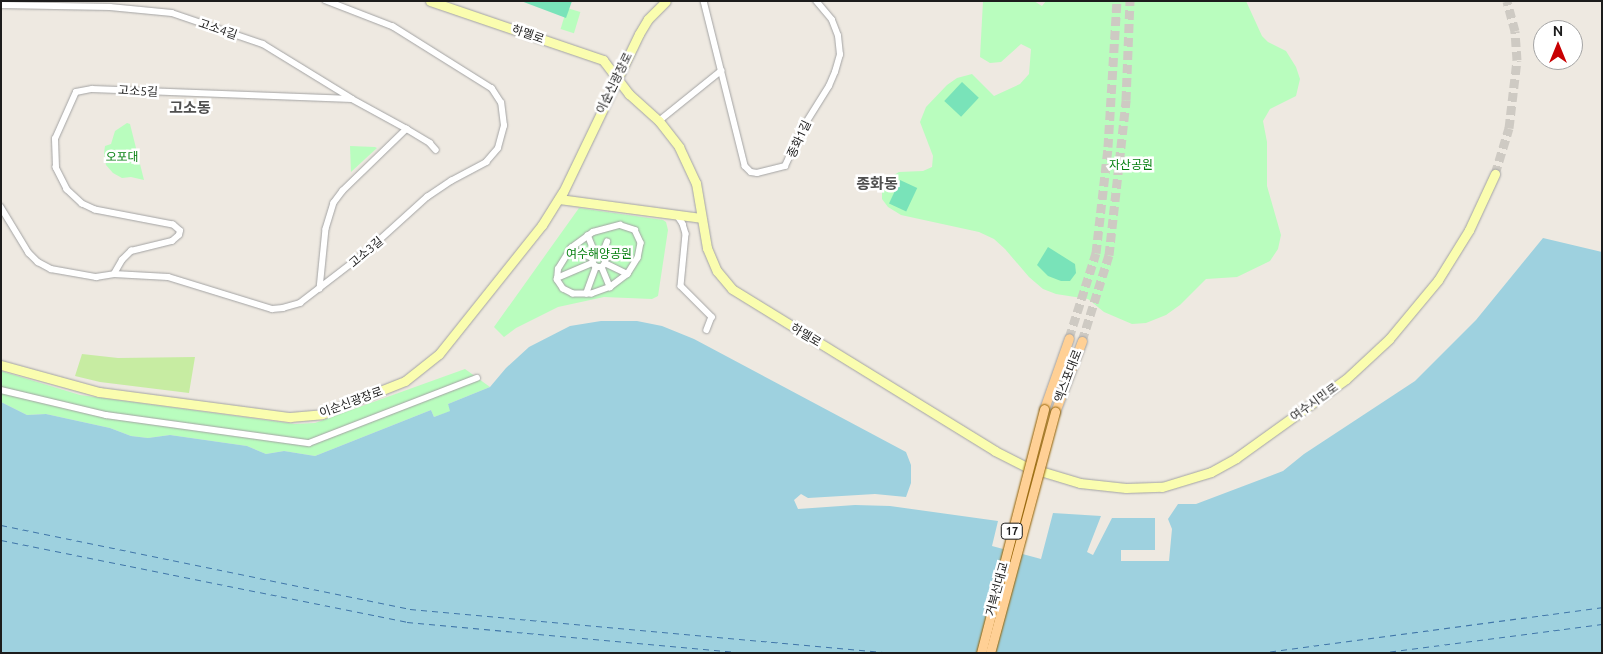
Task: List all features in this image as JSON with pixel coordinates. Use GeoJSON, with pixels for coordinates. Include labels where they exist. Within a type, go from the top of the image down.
{"type":"FeatureCollection","features":[{"type":"Feature","properties":{"kind":"main road","name":"엑스포대로"},"geometry":{"type":"LineString","coordinates":[[1044,409],[1069,338]]}},
{"type":"Feature","properties":{"kind":"main road","name":"엑스포대로"},"geometry":{"type":"LineString","coordinates":[[1055,412],[1082,341]]}},
{"type":"Feature","properties":{"kind":"main road","name":"거북선대교"},"geometry":{"type":"LineString","coordinates":[[981,653],[1044,409]]}},
{"type":"Feature","properties":{"kind":"main road","name":"거북선대교"},"geometry":{"type":"LineString","coordinates":[[990,653],[1055,412]]}},
{"type":"Feature","properties":{"kind":"street","name":"고소3길"},"geometry":{"type":"LineString","coordinates":[[1,207],[29,254],[41,264],[55,270],[106,277],[114,274],[154,275],[185,280],[272,309],[294,306],[320,289],[365,253],[427,197],[451,181],[486,162],[498,148],[504,121],[501,103],[492,89],[393,27],[326,1]]}},
{"type":"Feature","properties":{"kind":"street","name":"하멜로"},"geometry":{"type":"LineString","coordinates":[[430,1],[599,58],[629,94],[659,122],[677,143],[692,172],[697,189],[705,242],[712,262],[723,279],[737,293],[995,451],[1043,472]]}},
{"type":"Feature","properties":{"kind":"street","name":"이순신광장로"},"geometry":{"type":"LineString","coordinates":[[1,365],[99,392],[287,417],[322,414],[405,381],[435,358],[542,225],[559,199],[616,78],[642,29],[666,1]]}},
{"type":"Feature","properties":{"kind":"street","name":"종화1길"},"geometry":{"type":"LineString","coordinates":[[704,1],[747,169],[757,173],[783,168],[807,121],[829,86],[838,62],[840,44],[836,29],[829,15],[816,1]]}},
{"type":"Feature","properties":{"kind":"street","name":"고소4길"},"geometry":{"type":"LineString","coordinates":[[1,5],[69,4],[139,9],[181,16],[263,44],[352,99]]}},
{"type":"Feature","properties":{"kind":"street"},"geometry":{"type":"LineString","coordinates":[[659,122],[721,71]]}},
{"type":"Feature","properties":{"kind":"street","name":"고소5길"},"geometry":{"type":"LineString","coordinates":[[114,274],[122,260],[131,251],[172,241],[180,235],[180,231],[173,225],[95,210],[82,204],[67,190],[56,168],[55,139],[76,92],[92,89],[352,99],[407,129],[430,143],[436,150]]}},
{"type":"Feature","properties":{"kind":"street"},"geometry":{"type":"LineString","coordinates":[[320,289],[326,229],[334,203],[343,191],[407,129]]}},
{"type":"Feature","properties":{"kind":"street","name":"여수시민로"},"geometry":{"type":"LineString","coordinates":[[1043,472],[1069,481],[1098,486],[1153,487],[1194,479],[1236,458],[1346,379],[1399,329],[1438,280],[1470,230],[1495,174]]}},
{"type":"Feature","properties":{"kind":"street"},"geometry":{"type":"LineString","coordinates":[[559,199],[701,218]]}},
{"type":"Feature","properties":{"kind":"street"},"geometry":{"type":"LineString","coordinates":[[677,215],[683,224],[686,234],[681,286],[712,318],[708,330]]}},
{"type":"Feature","properties":{"kind":"street"},"geometry":{"type":"LineString","coordinates":[[617,225],[627,225],[635,230],[640,239],[641,250],[628,274],[610,287],[586,294],[566,291],[560,286],[557,278],[559,266],[570,249],[588,235],[617,225]]}},
{"type":"Feature","properties":{"kind":"street"},"geometry":{"type":"LineString","coordinates":[[588,235],[610,287]]}},
{"type":"Feature","properties":{"kind":"street"},"geometry":{"type":"LineString","coordinates":[[586,294],[607,242]]}},
{"type":"Feature","properties":{"kind":"street"},"geometry":{"type":"LineString","coordinates":[[570,249],[628,274]]}},
{"type":"Feature","properties":{"kind":"street"},"geometry":{"type":"LineString","coordinates":[[557,278],[614,256]]}},
{"type":"Feature","properties":{"kind":"street"},"geometry":{"type":"LineString","coordinates":[[1,390],[100,414],[309,443],[477,378]]}},
{"type":"Feature","properties":{"kind":"green space"},"geometry":{"type":"Polygon","coordinates":[[[521,1],[572,1],[566,18],[521,1]]]}},
{"type":"Feature","properties":{"kind":"green space","name":"자산공원"},"geometry":{"type":"Polygon","coordinates":[[[983,1],[1034,1],[1042,6],[1046,1],[1246,1],[1262,36],[1268,42],[1286,51],[1296,67],[1300,79],[1296,96],[1270,109],[1263,121],[1267,142],[1267,186],[1281,235],[1278,249],[1270,261],[1237,277],[1206,279],[1180,305],[1166,315],[1146,323],[1132,324],[1104,312],[1088,299],[1056,294],[1043,289],[1029,277],[994,239],[979,232],[901,215],[888,207],[882,199],[882,191],[887,179],[899,172],[923,171],[932,167],[933,156],[920,122],[926,107],[947,85],[957,78],[972,74],[994,96],[1020,84],[1029,74],[1031,49],[1021,44],[1001,62],[990,63],[980,57],[983,1]]]}},
{"type":"Feature","properties":{"kind":"green space"},"geometry":{"type":"Polygon","coordinates":[[[567,8],[580,12],[574,33],[561,29],[567,8]]]}},
{"type":"Feature","properties":{"kind":"green space"},"geometry":{"type":"Polygon","coordinates":[[[962,82],[979,98],[961,117],[944,101],[962,82]]]}},
{"type":"Feature","properties":{"kind":"green space","name":"오포대"},"geometry":{"type":"Polygon","coordinates":[[[127,123],[130,124],[144,180],[131,177],[122,178],[113,173],[106,165],[105,146],[111,144],[115,131],[127,123]]]}},
{"type":"Feature","properties":{"kind":"green space"},"geometry":{"type":"Polygon","coordinates":[[[350,146],[375,147],[377,148],[351,172],[350,146]]]}},
{"type":"Feature","properties":{"kind":"green space"},"geometry":{"type":"Polygon","coordinates":[[[900,180],[917,188],[906,212],[889,204],[900,180]]]}},
{"type":"Feature","properties":{"kind":"green space","name":"여수해양공원"},"geometry":{"type":"Polygon","coordinates":[[[579,208],[666,222],[668,230],[658,296],[652,299],[604,297],[558,307],[516,328],[504,337],[494,327],[579,208]]]}},
{"type":"Feature","properties":{"kind":"green space"},"geometry":{"type":"Polygon","coordinates":[[[1048,247],[1075,264],[1076,273],[1070,281],[1061,281],[1048,276],[1037,265],[1048,247]]]}},
{"type":"Feature","properties":{"kind":"green space"},"geometry":{"type":"Polygon","coordinates":[[[82,354],[118,358],[195,357],[189,393],[100,382],[75,376],[82,354]]]}},
{"type":"Feature","properties":{"kind":"green space"},"geometry":{"type":"Polygon","coordinates":[[[465,369],[490,387],[448,404],[451,411],[434,417],[431,410],[315,456],[284,451],[266,454],[247,446],[170,435],[148,438],[131,436],[110,428],[46,414],[27,415],[1,402],[1,371],[80,395],[295,424],[315,423],[465,369]]]}},
{"type":"Feature","properties":{"kind":"water"},"geometry":{"type":"Polygon","coordinates":[[[1543,238],[1602,252],[1602,653],[1,653],[1,402],[27,415],[46,414],[110,428],[131,436],[148,438],[170,435],[247,446],[266,454],[284,451],[315,456],[431,410],[434,417],[450,411],[448,404],[490,387],[506,368],[529,347],[570,326],[601,321],[637,321],[662,326],[694,339],[906,452],[911,465],[911,483],[906,497],[875,494],[808,498],[801,494],[794,500],[798,509],[855,505],[890,506],[998,521],[992,546],[1041,559],[1053,513],[1101,516],[1087,552],[1093,555],[1112,518],[1155,518],[1155,550],[1121,550],[1121,561],[1169,561],[1172,529],[1168,519],[1178,504],[1196,504],[1283,471],[1304,454],[1415,381],[1476,320],[1543,238]]]}},
{"type":"Feature","properties":{"kind":"ferry route"},"geometry":{"type":"LineString","coordinates":[[1,525],[410,609],[894,653]]}},
{"type":"Feature","properties":{"kind":"ferry route"},"geometry":{"type":"LineString","coordinates":[[1,540],[407,622],[748,653]]}},
{"type":"Feature","properties":{"kind":"ferry route"},"geometry":{"type":"LineString","coordinates":[[1259,653],[1602,607]]}},
{"type":"Feature","properties":{"kind":"ferry route"},"geometry":{"type":"LineString","coordinates":[[1379,653],[1602,624]]}},
{"type":"Feature","properties":{"kind":"tunnel"},"geometry":{"type":"LineString","coordinates":[[1069,338],[1096,253],[1108,147],[1117,1]]}},
{"type":"Feature","properties":{"kind":"tunnel"},"geometry":{"type":"LineString","coordinates":[[1082,341],[1109,255],[1126,100],[1130,1]]}},
{"type":"Feature","properties":{"kind":"tunnel"},"geometry":{"type":"LineString","coordinates":[[1495,174],[1509,128],[1517,60],[1515,31],[1507,1]]}},
{"type":"Feature","properties":{"kind":"district","name":"고소동"},"geometry":{"type":"Point","coordinates":[190,108]}},
{"type":"Feature","properties":{"kind":"district","name":"종화동"},"geometry":{"type":"Point","coordinates":[877,184]}}]}
